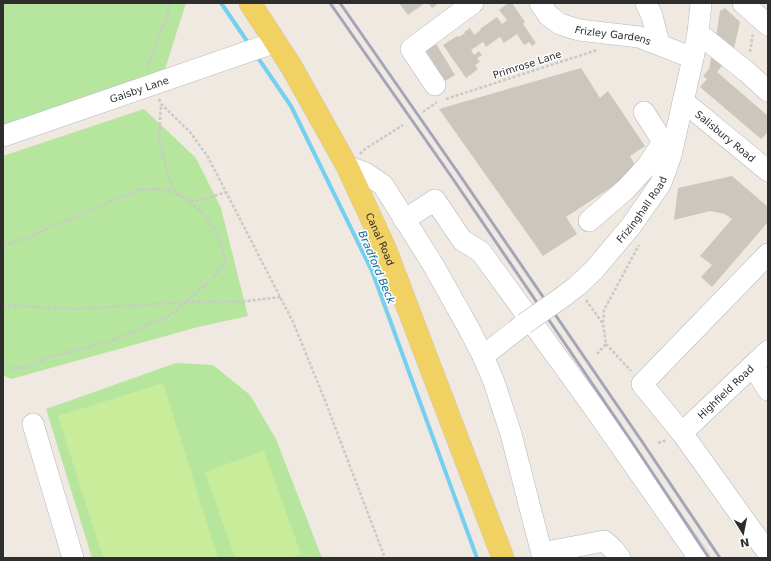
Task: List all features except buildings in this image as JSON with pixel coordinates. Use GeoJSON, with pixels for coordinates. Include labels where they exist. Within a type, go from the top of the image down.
{"type":"FeatureCollection","features":[{"type":"Feature","properties":{"kind":"main road","name":"Canal Road"},"geometry":{"type":"LineString","coordinates":[[250,3],[259,47],[291,66],[347,166],[385,248],[503,558]]}},
{"type":"Feature","properties":{"kind":"street"},"geometry":{"type":"LineString","coordinates":[[435,85],[411,49],[473,3]]}},
{"type":"Feature","properties":{"kind":"street","name":"Frizley Gardens"},"geometry":{"type":"LineString","coordinates":[[540,3],[548,15],[560,24],[579,30],[640,37],[693,58]]}},
{"type":"Feature","properties":{"kind":"street"},"geometry":{"type":"LineString","coordinates":[[646,3],[652,16],[659,44]]}},
{"type":"Feature","properties":{"kind":"street","name":"Frizinghall Road"},"geometry":{"type":"LineString","coordinates":[[483,356],[577,286],[594,270],[631,226],[661,183],[667,148],[683,101],[693,58],[702,3]]}},
{"type":"Feature","properties":{"kind":"street"},"geometry":{"type":"LineString","coordinates":[[698,33],[747,72],[768,91]]}},
{"type":"Feature","properties":{"kind":"street","name":"Gaisby Lane"},"geometry":{"type":"LineString","coordinates":[[3,136],[259,47]]}},
{"type":"Feature","properties":{"kind":"street","name":"Salisbury Road"},"geometry":{"type":"LineString","coordinates":[[683,101],[768,171]]}},
{"type":"Feature","properties":{"kind":"street"},"geometry":{"type":"LineString","coordinates":[[589,221],[626,189],[647,166],[667,148],[644,112]]}},
{"type":"Feature","properties":{"kind":"street"},"geometry":{"type":"LineString","coordinates":[[347,166],[365,173],[383,185],[432,264],[483,356],[494,382],[511,434],[542,555],[604,541],[620,558]]}},
{"type":"Feature","properties":{"kind":"street"},"geometry":{"type":"LineString","coordinates":[[404,220],[435,200],[462,240],[481,252],[592,405],[699,558]]}},
{"type":"Feature","properties":{"kind":"street"},"geometry":{"type":"LineString","coordinates":[[768,254],[642,384],[682,433],[768,553]]}},
{"type":"Feature","properties":{"kind":"street","name":"Highfield Road"},"geometry":{"type":"LineString","coordinates":[[682,433],[768,351]]}},
{"type":"Feature","properties":{"kind":"street"},"geometry":{"type":"LineString","coordinates":[[753,366],[768,390]]}},
{"type":"Feature","properties":{"kind":"street"},"geometry":{"type":"LineString","coordinates":[[33,424],[73,558]]}},
{"type":"Feature","properties":{"kind":"path"},"geometry":{"type":"LineString","coordinates":[[3,364],[8,368],[23,368],[48,358],[116,339],[170,315],[210,281],[226,263],[218,234],[201,211],[174,190],[168,175],[159,140],[161,104],[147,66],[168,14],[169,3]]}},
{"type":"Feature","properties":{"kind":"path"},"geometry":{"type":"LineString","coordinates":[[747,72],[756,14]]}},
{"type":"Feature","properties":{"kind":"path","name":"Primrose Lane"},"geometry":{"type":"LineString","coordinates":[[423,112],[440,101],[602,49]]}},
{"type":"Feature","properties":{"kind":"path"},"geometry":{"type":"LineString","coordinates":[[161,104],[190,132],[208,157],[281,297],[293,322],[324,398],[385,558]]}},
{"type":"Feature","properties":{"kind":"path"},"geometry":{"type":"LineString","coordinates":[[347,166],[364,149],[403,125]]}},
{"type":"Feature","properties":{"kind":"path"},"geometry":{"type":"LineString","coordinates":[[3,246],[29,237],[138,190],[164,189],[194,201],[226,192]]}},
{"type":"Feature","properties":{"kind":"path"},"geometry":{"type":"LineString","coordinates":[[642,240],[604,310],[603,324],[606,344],[642,384]]}},
{"type":"Feature","properties":{"kind":"path"},"geometry":{"type":"LineString","coordinates":[[3,305],[77,309],[186,302],[238,302],[281,297]]}},
{"type":"Feature","properties":{"kind":"path"},"geometry":{"type":"LineString","coordinates":[[590,305],[603,324]]}},
{"type":"Feature","properties":{"kind":"path"},"geometry":{"type":"LineString","coordinates":[[597,354],[606,344]]}},
{"type":"Feature","properties":{"kind":"green space"},"geometry":{"type":"Polygon","coordinates":[[[3,3],[186,3],[165,69],[3,125],[3,3]]]}},
{"type":"Feature","properties":{"kind":"green space"},"geometry":{"type":"Polygon","coordinates":[[[144,109],[196,158],[221,208],[248,316],[198,327],[11,379],[3,375],[3,156],[144,109]]]}},
{"type":"Feature","properties":{"kind":"green space"},"geometry":{"type":"Polygon","coordinates":[[[176,363],[213,365],[250,395],[276,439],[322,558],[92,558],[46,409],[176,363]]]}},
{"type":"Feature","properties":{"kind":"green space"},"geometry":{"type":"Polygon","coordinates":[[[163,383],[218,558],[103,558],[58,416],[163,383]]]}},
{"type":"Feature","properties":{"kind":"green space"},"geometry":{"type":"Polygon","coordinates":[[[264,451],[301,554],[291,558],[235,558],[205,472],[264,451]]]}},
{"type":"Feature","properties":{"kind":"waterway","name":"Bradford Beck"},"geometry":{"type":"LineString","coordinates":[[221,3],[249,44]]}},
{"type":"Feature","properties":{"kind":"waterway","name":"Bradford Beck"},"geometry":{"type":"LineString","coordinates":[[256,55],[291,106],[372,271],[477,558]]}},
{"type":"Feature","properties":{"kind":"railway"},"geometry":{"type":"LineString","coordinates":[[330,3],[453,179],[709,558]]}},
{"type":"Feature","properties":{"kind":"railway"},"geometry":{"type":"LineString","coordinates":[[340,3],[459,174],[720,558]]}}]}
